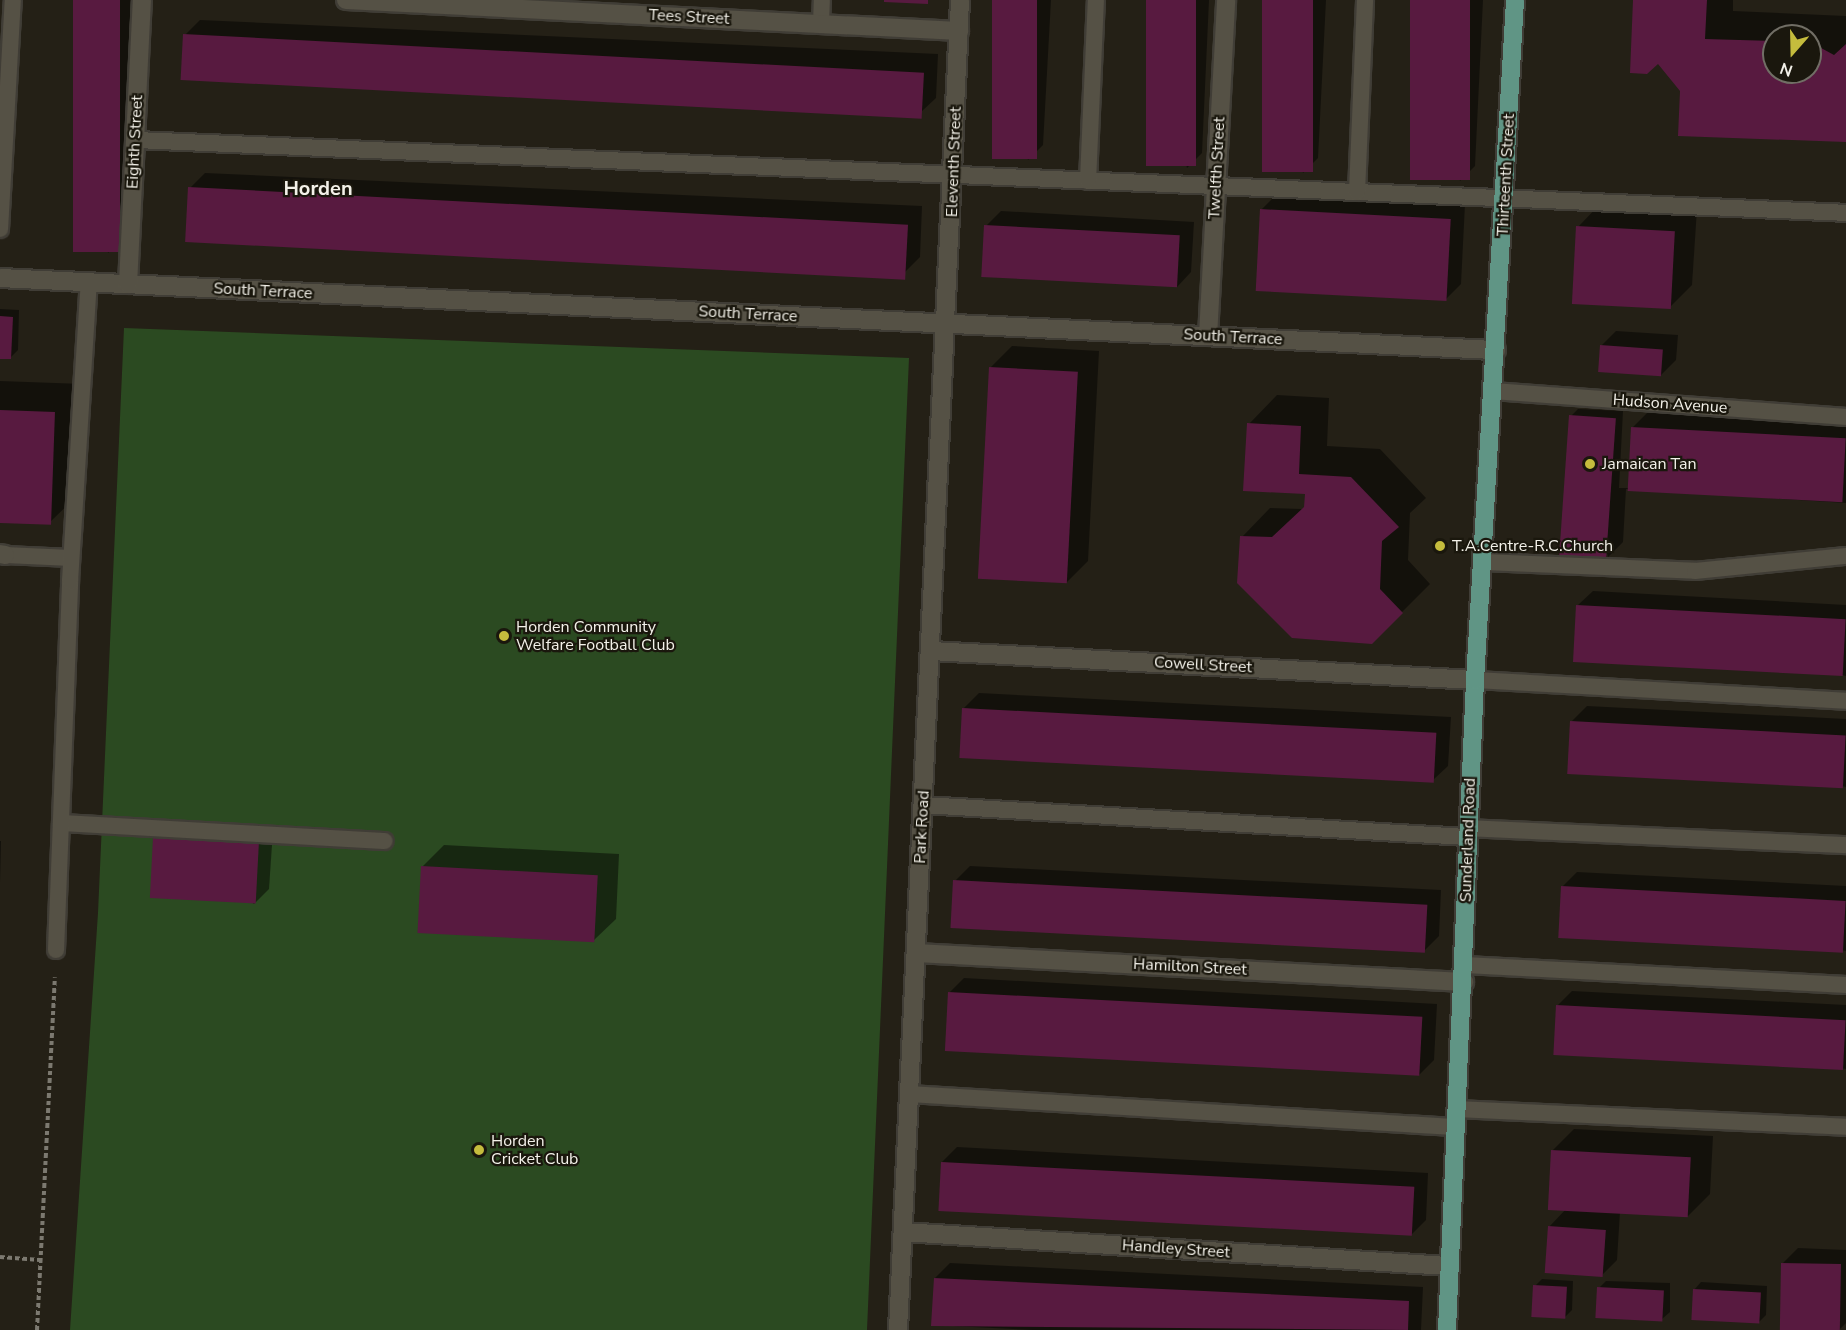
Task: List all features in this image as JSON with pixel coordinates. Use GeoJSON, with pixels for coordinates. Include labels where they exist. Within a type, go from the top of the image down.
{"type":"FeatureCollection","features":[{"type":"Feature","properties":{"kind":"main road","name":"Thirteenth Street"},"geometry":{"type":"LineString","coordinates":[[1496,350],[1515,0]]}},
{"type":"Feature","properties":{"kind":"main road","name":"Sunderland Road"},"geometry":{"type":"LineString","coordinates":[[1447,1330],[1455,1118],[1465,973],[1467,833],[1496,350]]}},
{"type":"Feature","properties":{"kind":"street","name":"Eighth Street"},"geometry":{"type":"LineString","coordinates":[[128,284],[142,0]]}},
{"type":"Feature","properties":{"kind":"street","name":"Tees Street"},"geometry":{"type":"LineString","coordinates":[[346,0],[686,9],[821,24],[959,31]]}},
{"type":"Feature","properties":{"kind":"street","name":"Eleventh Street"},"geometry":{"type":"LineString","coordinates":[[947,323],[960,0]]}},
{"type":"Feature","properties":{"kind":"street","name":"Twelfth Street"},"geometry":{"type":"LineString","coordinates":[[1208,336],[1226,0]]}},
{"type":"Feature","properties":{"kind":"street","name":"South Terrace"},"geometry":{"type":"LineString","coordinates":[[0,278],[1496,350]]}},
{"type":"Feature","properties":{"kind":"street","name":"Park Road"},"geometry":{"type":"LineString","coordinates":[[898,1330],[947,323]]}},
{"type":"Feature","properties":{"kind":"street","name":"Cowell Street"},"geometry":{"type":"LineString","coordinates":[[931,651],[1475,680]]}},
{"type":"Feature","properties":{"kind":"street","name":"Hamilton Street"},"geometry":{"type":"LineString","coordinates":[[916,953],[1465,973]]}},
{"type":"Feature","properties":{"kind":"street","name":"Handley Street"},"geometry":{"type":"LineString","coordinates":[[903,1232],[1448,1266]]}},
{"type":"Feature","properties":{"kind":"lane"},"geometry":{"type":"LineString","coordinates":[[0,229],[13,0]]}},
{"type":"Feature","properties":{"kind":"lane"},"geometry":{"type":"LineString","coordinates":[[821,24],[822,0]]}},
{"type":"Feature","properties":{"kind":"lane"},"geometry":{"type":"LineString","coordinates":[[1088,181],[1096,0]]}},
{"type":"Feature","properties":{"kind":"lane"},"geometry":{"type":"LineString","coordinates":[[1357,192],[1365,0]]}},
{"type":"Feature","properties":{"kind":"lane"},"geometry":{"type":"LineString","coordinates":[[135,140],[1846,213]]}},
{"type":"Feature","properties":{"kind":"lane"},"geometry":{"type":"LineString","coordinates":[[56,950],[71,558],[89,282]]}},
{"type":"Feature","properties":{"kind":"lane","name":"Hudson Avenue"},"geometry":{"type":"LineString","coordinates":[[1494,391],[1846,417]]}},
{"type":"Feature","properties":{"kind":"lane"},"geometry":{"type":"LineString","coordinates":[[2,554],[71,558]]}},
{"type":"Feature","properties":{"kind":"lane"},"geometry":{"type":"LineString","coordinates":[[1484,562],[1695,571],[1846,556]]}},
{"type":"Feature","properties":{"kind":"lane"},"geometry":{"type":"LineString","coordinates":[[1475,680],[1846,701]]}},
{"type":"Feature","properties":{"kind":"lane"},"geometry":{"type":"LineString","coordinates":[[923,805],[1467,833],[1846,844]]}},
{"type":"Feature","properties":{"kind":"lane"},"geometry":{"type":"LineString","coordinates":[[61,823],[385,841]]}},
{"type":"Feature","properties":{"kind":"lane"},"geometry":{"type":"LineString","coordinates":[[1465,973],[1846,985]]}},
{"type":"Feature","properties":{"kind":"lane"},"geometry":{"type":"LineString","coordinates":[[909,1094],[1455,1118],[1846,1127]]}},
{"type":"Feature","properties":{"kind":"path"},"geometry":{"type":"LineString","coordinates":[[37,1330],[56,950]]}},
{"type":"Feature","properties":{"kind":"path"},"geometry":{"type":"LineString","coordinates":[[0,1257],[40,1260]]}},
{"type":"Feature","properties":{"kind":"green space","name":"Horden Community Welfare Football Club"},"geometry":{"type":"Polygon","coordinates":[[[124,328],[909,358],[867,1330],[70,1330],[98,913],[124,328]]]}},
{"type":"Feature","properties":{"kind":"building"},"geometry":{"type":"Polygon","coordinates":[[[73,0],[120,0],[120,252],[73,252],[73,0]]]}},
{"type":"Feature","properties":{"kind":"building"},"geometry":{"type":"Polygon","coordinates":[[[884,0],[928,0],[928,4],[884,2],[884,0]]]}},
{"type":"Feature","properties":{"kind":"building"},"geometry":{"type":"Polygon","coordinates":[[[992,0],[1037,0],[1037,159],[992,159],[992,0]]]}},
{"type":"Feature","properties":{"kind":"building"},"geometry":{"type":"Polygon","coordinates":[[[1146,0],[1196,0],[1196,166],[1146,166],[1146,0]]]}},
{"type":"Feature","properties":{"kind":"building"},"geometry":{"type":"Polygon","coordinates":[[[1262,0],[1313,0],[1313,172],[1262,172],[1262,0]]]}},
{"type":"Feature","properties":{"kind":"building"},"geometry":{"type":"Polygon","coordinates":[[[1410,0],[1470,0],[1470,180],[1410,180],[1410,0]]]}},
{"type":"Feature","properties":{"kind":"building"},"geometry":{"type":"Polygon","coordinates":[[[1633,0],[1707,0],[1705,39],[1762,41],[1762,84],[1822,84],[1822,48],[1834,55],[1846,44],[1846,142],[1678,136],[1680,91],[1658,64],[1647,74],[1630,73],[1633,0]]]}},
{"type":"Feature","properties":{"kind":"building"},"geometry":{"type":"Polygon","coordinates":[[[183,34],[924,73],[922,119],[181,80],[183,34]]]}},
{"type":"Feature","properties":{"kind":"building"},"geometry":{"type":"Polygon","coordinates":[[[188,187],[908,225],[905,280],[185,242],[188,187]]]}},
{"type":"Feature","properties":{"kind":"building"},"geometry":{"type":"Polygon","coordinates":[[[1260,209],[1451,219],[1446,301],[1256,291],[1260,209]]]}},
{"type":"Feature","properties":{"kind":"building"},"geometry":{"type":"Polygon","coordinates":[[[984,225],[1180,235],[1177,287],[981,277],[984,225]]]}},
{"type":"Feature","properties":{"kind":"building"},"geometry":{"type":"Polygon","coordinates":[[[1576,226],[1675,231],[1671,309],[1572,304],[1576,226]]]}},
{"type":"Feature","properties":{"kind":"building"},"geometry":{"type":"Polygon","coordinates":[[[0,316],[13,317],[11,359],[0,359],[0,316]]]}},
{"type":"Feature","properties":{"kind":"building"},"geometry":{"type":"Polygon","coordinates":[[[1600,345],[1663,349],[1661,376],[1598,372],[1600,345]]]}},
{"type":"Feature","properties":{"kind":"building"},"geometry":{"type":"Polygon","coordinates":[[[989,367],[1078,372],[1067,583],[978,579],[989,367]]]}},
{"type":"Feature","properties":{"kind":"building"},"geometry":{"type":"Polygon","coordinates":[[[0,410],[55,412],[51,525],[0,523],[0,410]]]}},
{"type":"Feature","properties":{"kind":"building"},"geometry":{"type":"Polygon","coordinates":[[[1569,415],[1616,418],[1606,559],[1559,556],[1569,415]]]}},
{"type":"Feature","properties":{"kind":"building"},"geometry":{"type":"Polygon","coordinates":[[[1247,423],[1301,426],[1299,474],[1351,477],[1399,527],[1382,541],[1380,589],[1403,613],[1372,644],[1292,638],[1237,583],[1240,536],[1272,537],[1304,507],[1305,494],[1243,491],[1247,423]]]}},
{"type":"Feature","properties":{"kind":"building"},"geometry":{"type":"Polygon","coordinates":[[[1631,427],[1846,438],[1842,502],[1628,491],[1631,427]]]}},
{"type":"Feature","properties":{"kind":"building"},"geometry":{"type":"Polygon","coordinates":[[[1576,605],[1846,619],[1843,676],[1573,662],[1576,605]]]}},
{"type":"Feature","properties":{"kind":"building"},"geometry":{"type":"Polygon","coordinates":[[[962,708],[1436,733],[1434,783],[959,758],[962,708]]]}},
{"type":"Feature","properties":{"kind":"building"},"geometry":{"type":"Polygon","coordinates":[[[1570,721],[1846,735],[1843,788],[1567,774],[1570,721]]]}},
{"type":"Feature","properties":{"kind":"building"},"geometry":{"type":"Polygon","coordinates":[[[153,838],[259,844],[256,903],[150,898],[153,838]]]}},
{"type":"Feature","properties":{"kind":"building"},"geometry":{"type":"Polygon","coordinates":[[[421,866],[598,875],[594,942],[417,933],[421,866]]]}},
{"type":"Feature","properties":{"kind":"building"},"geometry":{"type":"Polygon","coordinates":[[[953,880],[1427,905],[1425,953],[950,928],[953,880]]]}},
{"type":"Feature","properties":{"kind":"building"},"geometry":{"type":"Polygon","coordinates":[[[1561,886],[1846,901],[1843,953],[1558,938],[1561,886]]]}},
{"type":"Feature","properties":{"kind":"building"},"geometry":{"type":"Polygon","coordinates":[[[948,992],[1422,1017],[1419,1076],[945,1051],[948,992]]]}},
{"type":"Feature","properties":{"kind":"building"},"geometry":{"type":"Polygon","coordinates":[[[1556,1005],[1846,1020],[1843,1070],[1553,1055],[1556,1005]]]}},
{"type":"Feature","properties":{"kind":"building"},"geometry":{"type":"Polygon","coordinates":[[[1551,1150],[1691,1157],[1688,1217],[1548,1210],[1551,1150]]]}},
{"type":"Feature","properties":{"kind":"building"},"geometry":{"type":"Polygon","coordinates":[[[941,1162],[1414,1187],[1412,1236],[938,1211],[941,1162]]]}},
{"type":"Feature","properties":{"kind":"building"},"geometry":{"type":"Polygon","coordinates":[[[1548,1226],[1606,1230],[1603,1277],[1545,1273],[1548,1226]]]}},
{"type":"Feature","properties":{"kind":"building"},"geometry":{"type":"Polygon","coordinates":[[[1781,1263],[1841,1264],[1840,1330],[1780,1330],[1781,1263]]]}},
{"type":"Feature","properties":{"kind":"building"},"geometry":{"type":"Polygon","coordinates":[[[934,1278],[1409,1301],[1408,1330],[931,1326],[934,1278]]]}},
{"type":"Feature","properties":{"kind":"building"},"geometry":{"type":"Polygon","coordinates":[[[1533,1285],[1567,1287],[1565,1319],[1531,1317],[1533,1285]]]}},
{"type":"Feature","properties":{"kind":"building"},"geometry":{"type":"Polygon","coordinates":[[[1597,1287],[1664,1291],[1662,1321],[1595,1318],[1597,1287]]]}},
{"type":"Feature","properties":{"kind":"building"},"geometry":{"type":"Polygon","coordinates":[[[1693,1289],[1761,1293],[1759,1324],[1691,1320],[1693,1289]]]}},
{"type":"Feature","properties":{"kind":"place","name":"Jamaican Tan"},"geometry":{"type":"Point","coordinates":[1590,464]}},
{"type":"Feature","properties":{"kind":"place","name":"T.A.Centre-R.C.Church"},"geometry":{"type":"Point","coordinates":[1440,546]}},
{"type":"Feature","properties":{"kind":"place","name":"Horden Community Welfare Football Club"},"geometry":{"type":"Point","coordinates":[504,636]}},
{"type":"Feature","properties":{"kind":"place","name":"Horden Cricket Club"},"geometry":{"type":"Point","coordinates":[479,1150]}},
{"type":"Feature","properties":{"kind":"district","name":"Horden"},"geometry":{"type":"Point","coordinates":[318,188]}}]}
